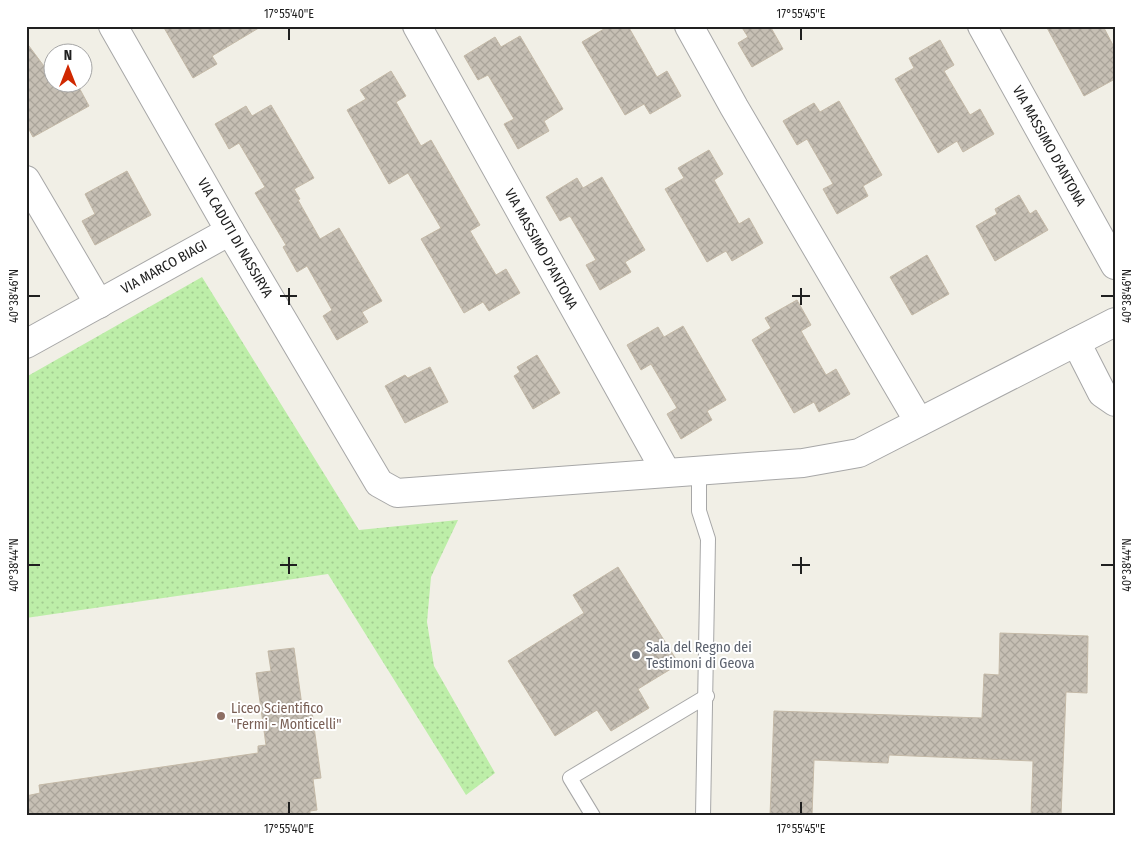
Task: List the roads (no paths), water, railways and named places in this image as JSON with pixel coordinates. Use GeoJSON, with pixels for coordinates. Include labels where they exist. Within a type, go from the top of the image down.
{"type":"FeatureCollection","features":[{"type":"Feature","properties":{"kind":"street","name":"VIA CADUTI DI NASSIRYA"},"geometry":{"type":"LineString","coordinates":[[113,26],[230,231],[379,483],[397,493],[666,472]]}},
{"type":"Feature","properties":{"kind":"street","name":"VIA MASSIMO D'ANTONA"},"geometry":{"type":"LineString","coordinates":[[416,26],[666,472]]}},
{"type":"Feature","properties":{"kind":"street"},"geometry":{"type":"LineString","coordinates":[[689,26],[920,422]]}},
{"type":"Feature","properties":{"kind":"street","name":"VIA MASSIMO D'ANTONA"},"geometry":{"type":"LineString","coordinates":[[982,26],[1115,265]]}},
{"type":"Feature","properties":{"kind":"street"},"geometry":{"type":"LineString","coordinates":[[26,180],[99,304]]}},
{"type":"Feature","properties":{"kind":"street","name":"VIA MARCO BIAGI"},"geometry":{"type":"LineString","coordinates":[[26,344],[230,231]]}},
{"type":"Feature","properties":{"kind":"street"},"geometry":{"type":"LineString","coordinates":[[666,472],[803,462],[859,453],[1076,342],[1112,329]]}},
{"type":"Feature","properties":{"kind":"street"},"geometry":{"type":"LineString","coordinates":[[1076,342],[1102,393],[1115,402]]}},
{"type":"Feature","properties":{"kind":"lane"},"geometry":{"type":"LineString","coordinates":[[699,469],[699,512],[708,539],[707,696],[703,816]]}},
{"type":"Feature","properties":{"kind":"lane"},"geometry":{"type":"LineString","coordinates":[[593,816],[570,778],[707,696]]}},
{"type":"Feature","properties":{"kind":"place","name":"Sala del Regno dei Testimoni di Geova"},"geometry":{"type":"Point","coordinates":[636,655]}},
{"type":"Feature","properties":{"kind":"place","name":"Liceo Scientifico \"Fermi - Monticelli\""},"geometry":{"type":"Point","coordinates":[221,716]}}]}
